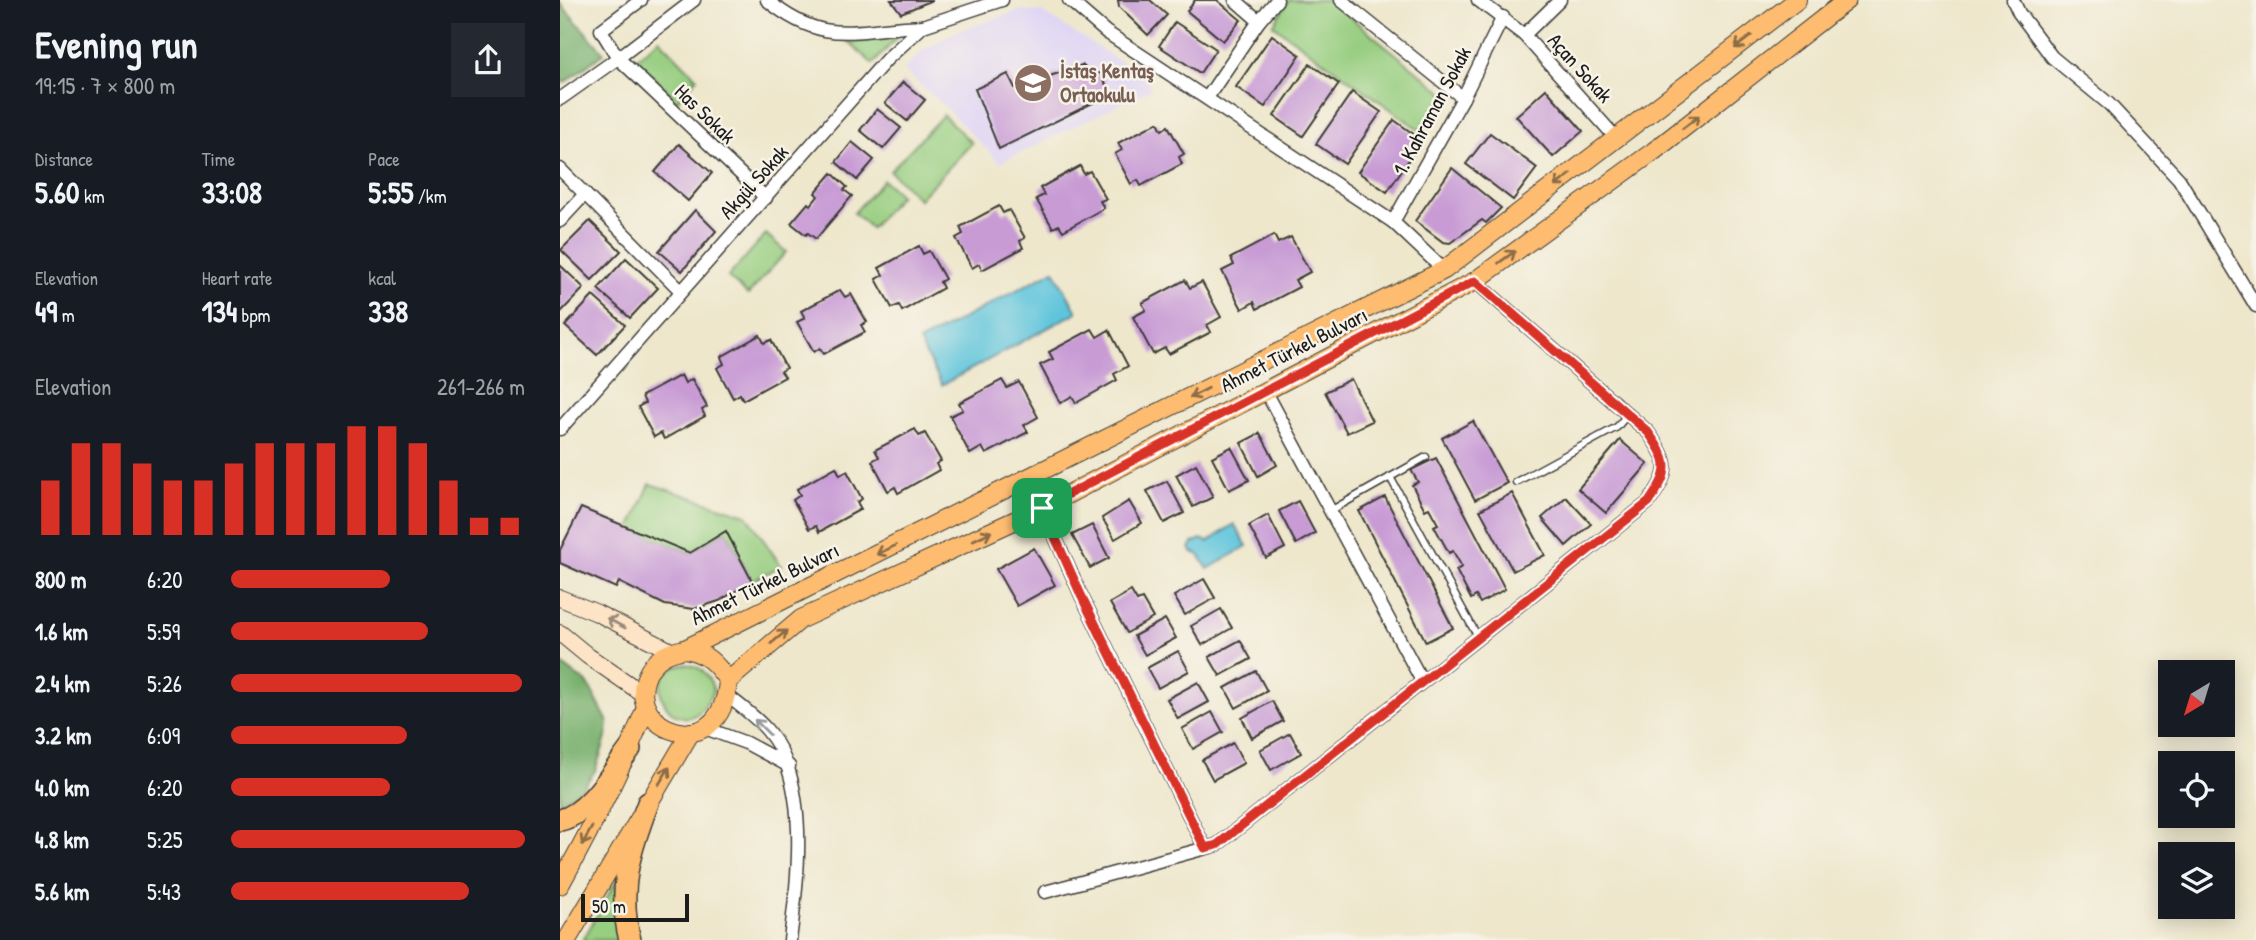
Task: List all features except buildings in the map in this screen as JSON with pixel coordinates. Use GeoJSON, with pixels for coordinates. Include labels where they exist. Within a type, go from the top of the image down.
{"type":"FeatureCollection","features":[{"type":"Feature","properties":{"kind":"highway"},"geometry":{"type":"LineString","coordinates":[[560,820],[567,819],[586,806],[630,749]]}},
{"type":"Feature","properties":{"kind":"highway"},"geometry":{"type":"LineString","coordinates":[[630,940],[623,898],[630,851],[648,803]]}},
{"type":"Feature","properties":{"kind":"main road","name":"Ahmet Türkel Bulvarı"},"geometry":{"type":"LineString","coordinates":[[678,650],[1444,270],[1797,0]]}},
{"type":"Feature","properties":{"kind":"main road","name":"Ahmet Türkel Bulvarı"},"geometry":{"type":"LineString","coordinates":[[727,688],[802,619],[1042,508],[1475,281],[1654,151],[1847,0]]}},
{"type":"Feature","properties":{"kind":"main road"},"geometry":{"type":"LineString","coordinates":[[560,598],[678,650],[698,651],[710,658],[727,688],[723,708],[716,720],[698,730],[677,732],[664,727],[654,719],[645,701],[560,633]]}},
{"type":"Feature","properties":{"kind":"main road"},"geometry":{"type":"LineString","coordinates":[[560,885],[596,820],[630,749],[645,701],[645,681],[650,668],[659,658],[678,650]]}},
{"type":"Feature","properties":{"kind":"main road"},"geometry":{"type":"LineString","coordinates":[[566,940],[648,803],[698,730]]}},
{"type":"Feature","properties":{"kind":"street","name":"Has Sokak"},"geometry":{"type":"LineString","coordinates":[[641,0],[601,30],[618,58],[765,198]]}},
{"type":"Feature","properties":{"kind":"street"},"geometry":{"type":"LineString","coordinates":[[561,97],[694,0]]}},
{"type":"Feature","properties":{"kind":"street"},"geometry":{"type":"LineString","coordinates":[[767,0],[787,16],[812,29],[855,33],[923,26]]}},
{"type":"Feature","properties":{"kind":"street","name":"Akgül Sokak"},"geometry":{"type":"LineString","coordinates":[[560,429],[887,59],[923,26],[1002,0]]}},
{"type":"Feature","properties":{"kind":"street"},"geometry":{"type":"LineString","coordinates":[[1069,0],[1106,32],[1393,222],[1444,270]]}},
{"type":"Feature","properties":{"kind":"street"},"geometry":{"type":"LineString","coordinates":[[1235,0],[1259,21]]}},
{"type":"Feature","properties":{"kind":"street"},"geometry":{"type":"LineString","coordinates":[[1207,98],[1259,21],[1277,0]]}},
{"type":"Feature","properties":{"kind":"street"},"geometry":{"type":"LineString","coordinates":[[1341,0],[1463,98]]}},
{"type":"Feature","properties":{"kind":"street","name":"Açan Sokak"},"geometry":{"type":"LineString","coordinates":[[1478,0],[1524,34],[1617,139]]}},
{"type":"Feature","properties":{"kind":"street"},"geometry":{"type":"LineString","coordinates":[[1524,34],[1560,0]]}},
{"type":"Feature","properties":{"kind":"street"},"geometry":{"type":"LineString","coordinates":[[2013,0],[2019,13],[2052,57],[2109,104],[2179,179],[2256,306]]}},
{"type":"Feature","properties":{"kind":"street","name":"1. Kahraman Sokak"},"geometry":{"type":"LineString","coordinates":[[1393,222],[1463,98],[1503,17]]}},
{"type":"Feature","properties":{"kind":"street"},"geometry":{"type":"LineString","coordinates":[[560,169],[681,291]]}},
{"type":"Feature","properties":{"kind":"street"},"geometry":{"type":"LineString","coordinates":[[560,221],[585,194]]}},
{"type":"Feature","properties":{"kind":"street"},"geometry":{"type":"LineString","coordinates":[[1045,892],[1217,845],[1649,502],[1661,485],[1665,468],[1664,455],[1648,432],[1475,281]]}},
{"type":"Feature","properties":{"kind":"street"},"geometry":{"type":"LineString","coordinates":[[1265,390],[1422,681]]}},
{"type":"Feature","properties":{"kind":"street"},"geometry":{"type":"LineString","coordinates":[[1042,508],[1081,595],[1205,848]]}},
{"type":"Feature","properties":{"kind":"street"},"geometry":{"type":"LineString","coordinates":[[727,688],[768,730],[789,766],[798,841],[798,876],[790,940]]}},
{"type":"Feature","properties":{"kind":"street"},"geometry":{"type":"LineString","coordinates":[[698,730],[746,743],[789,766]]}},
{"type":"Feature","properties":{"kind":"lane"},"geometry":{"type":"LineString","coordinates":[[1516,482],[1617,427],[1628,415]]}},
{"type":"Feature","properties":{"kind":"lane"},"geometry":{"type":"LineString","coordinates":[[1329,511],[1426,457]]}},
{"type":"Feature","properties":{"kind":"lane"},"geometry":{"type":"LineString","coordinates":[[1390,477],[1474,630]]}},
{"type":"Feature","properties":{"kind":"shaded area","name":"İstaş Kentaş Ortaokulu"},"geometry":{"type":"Polygon","coordinates":[[[1021,10],[1042,12],[1145,77],[1151,89],[1000,163],[904,70],[923,50],[958,31],[1021,10]]]}},
{"type":"Feature","properties":{"kind":"green space"},"geometry":{"type":"Polygon","coordinates":[[[1289,0],[1329,0],[1449,97],[1424,133],[1273,25],[1289,0]]]}},
{"type":"Feature","properties":{"kind":"green space"},"geometry":{"type":"Polygon","coordinates":[[[560,3],[604,53],[564,83],[560,78],[560,3]]]}},
{"type":"Feature","properties":{"kind":"green space"},"geometry":{"type":"Polygon","coordinates":[[[900,34],[873,64],[847,41],[862,42],[900,34]]]}},
{"type":"Feature","properties":{"kind":"green space"},"geometry":{"type":"Polygon","coordinates":[[[659,39],[697,78],[677,101],[636,59],[659,39]]]}},
{"type":"Feature","properties":{"kind":"green space"},"geometry":{"type":"Polygon","coordinates":[[[943,115],[972,143],[919,199],[890,171],[943,115]]]}},
{"type":"Feature","properties":{"kind":"green space"},"geometry":{"type":"Polygon","coordinates":[[[883,180],[900,195],[871,228],[854,213],[883,180]]]}},
{"type":"Feature","properties":{"kind":"green space"},"geometry":{"type":"Polygon","coordinates":[[[766,234],[786,252],[748,295],[728,277],[766,234]]]}},
{"type":"Feature","properties":{"kind":"green space"},"geometry":{"type":"Polygon","coordinates":[[[650,484],[747,515],[781,566],[752,581],[726,531],[690,553],[630,529],[650,484]]]}},
{"type":"Feature","properties":{"kind":"green space"},"geometry":{"type":"Polygon","coordinates":[[[560,663],[588,684],[608,722],[606,738],[595,771],[581,790],[560,802],[560,663]]]}},
{"type":"Feature","properties":{"kind":"green space"},"geometry":{"type":"Polygon","coordinates":[[[684,664],[695,666],[704,672],[714,691],[700,712],[687,717],[668,709],[661,689],[663,679],[670,670],[684,664]]]}},
{"type":"Feature","properties":{"kind":"green space"},"geometry":{"type":"Polygon","coordinates":[[[616,881],[620,940],[583,940],[616,881]]]}},
{"type":"Feature","properties":{"kind":"water"},"geometry":{"type":"Polygon","coordinates":[[[1054,270],[1077,312],[942,385],[919,342],[1054,270]]]}},
{"type":"Feature","properties":{"kind":"water"},"geometry":{"type":"Polygon","coordinates":[[[1234,524],[1247,546],[1208,569],[1199,555],[1190,548],[1201,539],[1208,542],[1234,524]]]}},
{"type":"Feature","properties":{"kind":"place","name":"İstaş Kentaş Ortaokulu"},"geometry":{"type":"Point","coordinates":[1033,83]}},
{"type":"Feature","properties":{"kind":"route"},"geometry":{"type":"LineString","coordinates":[[1475,281],[1648,432],[1664,455],[1665,468],[1661,485],[1649,502],[1217,845],[1205,848],[1081,595],[1042,508],[1475,281]]}}]}
